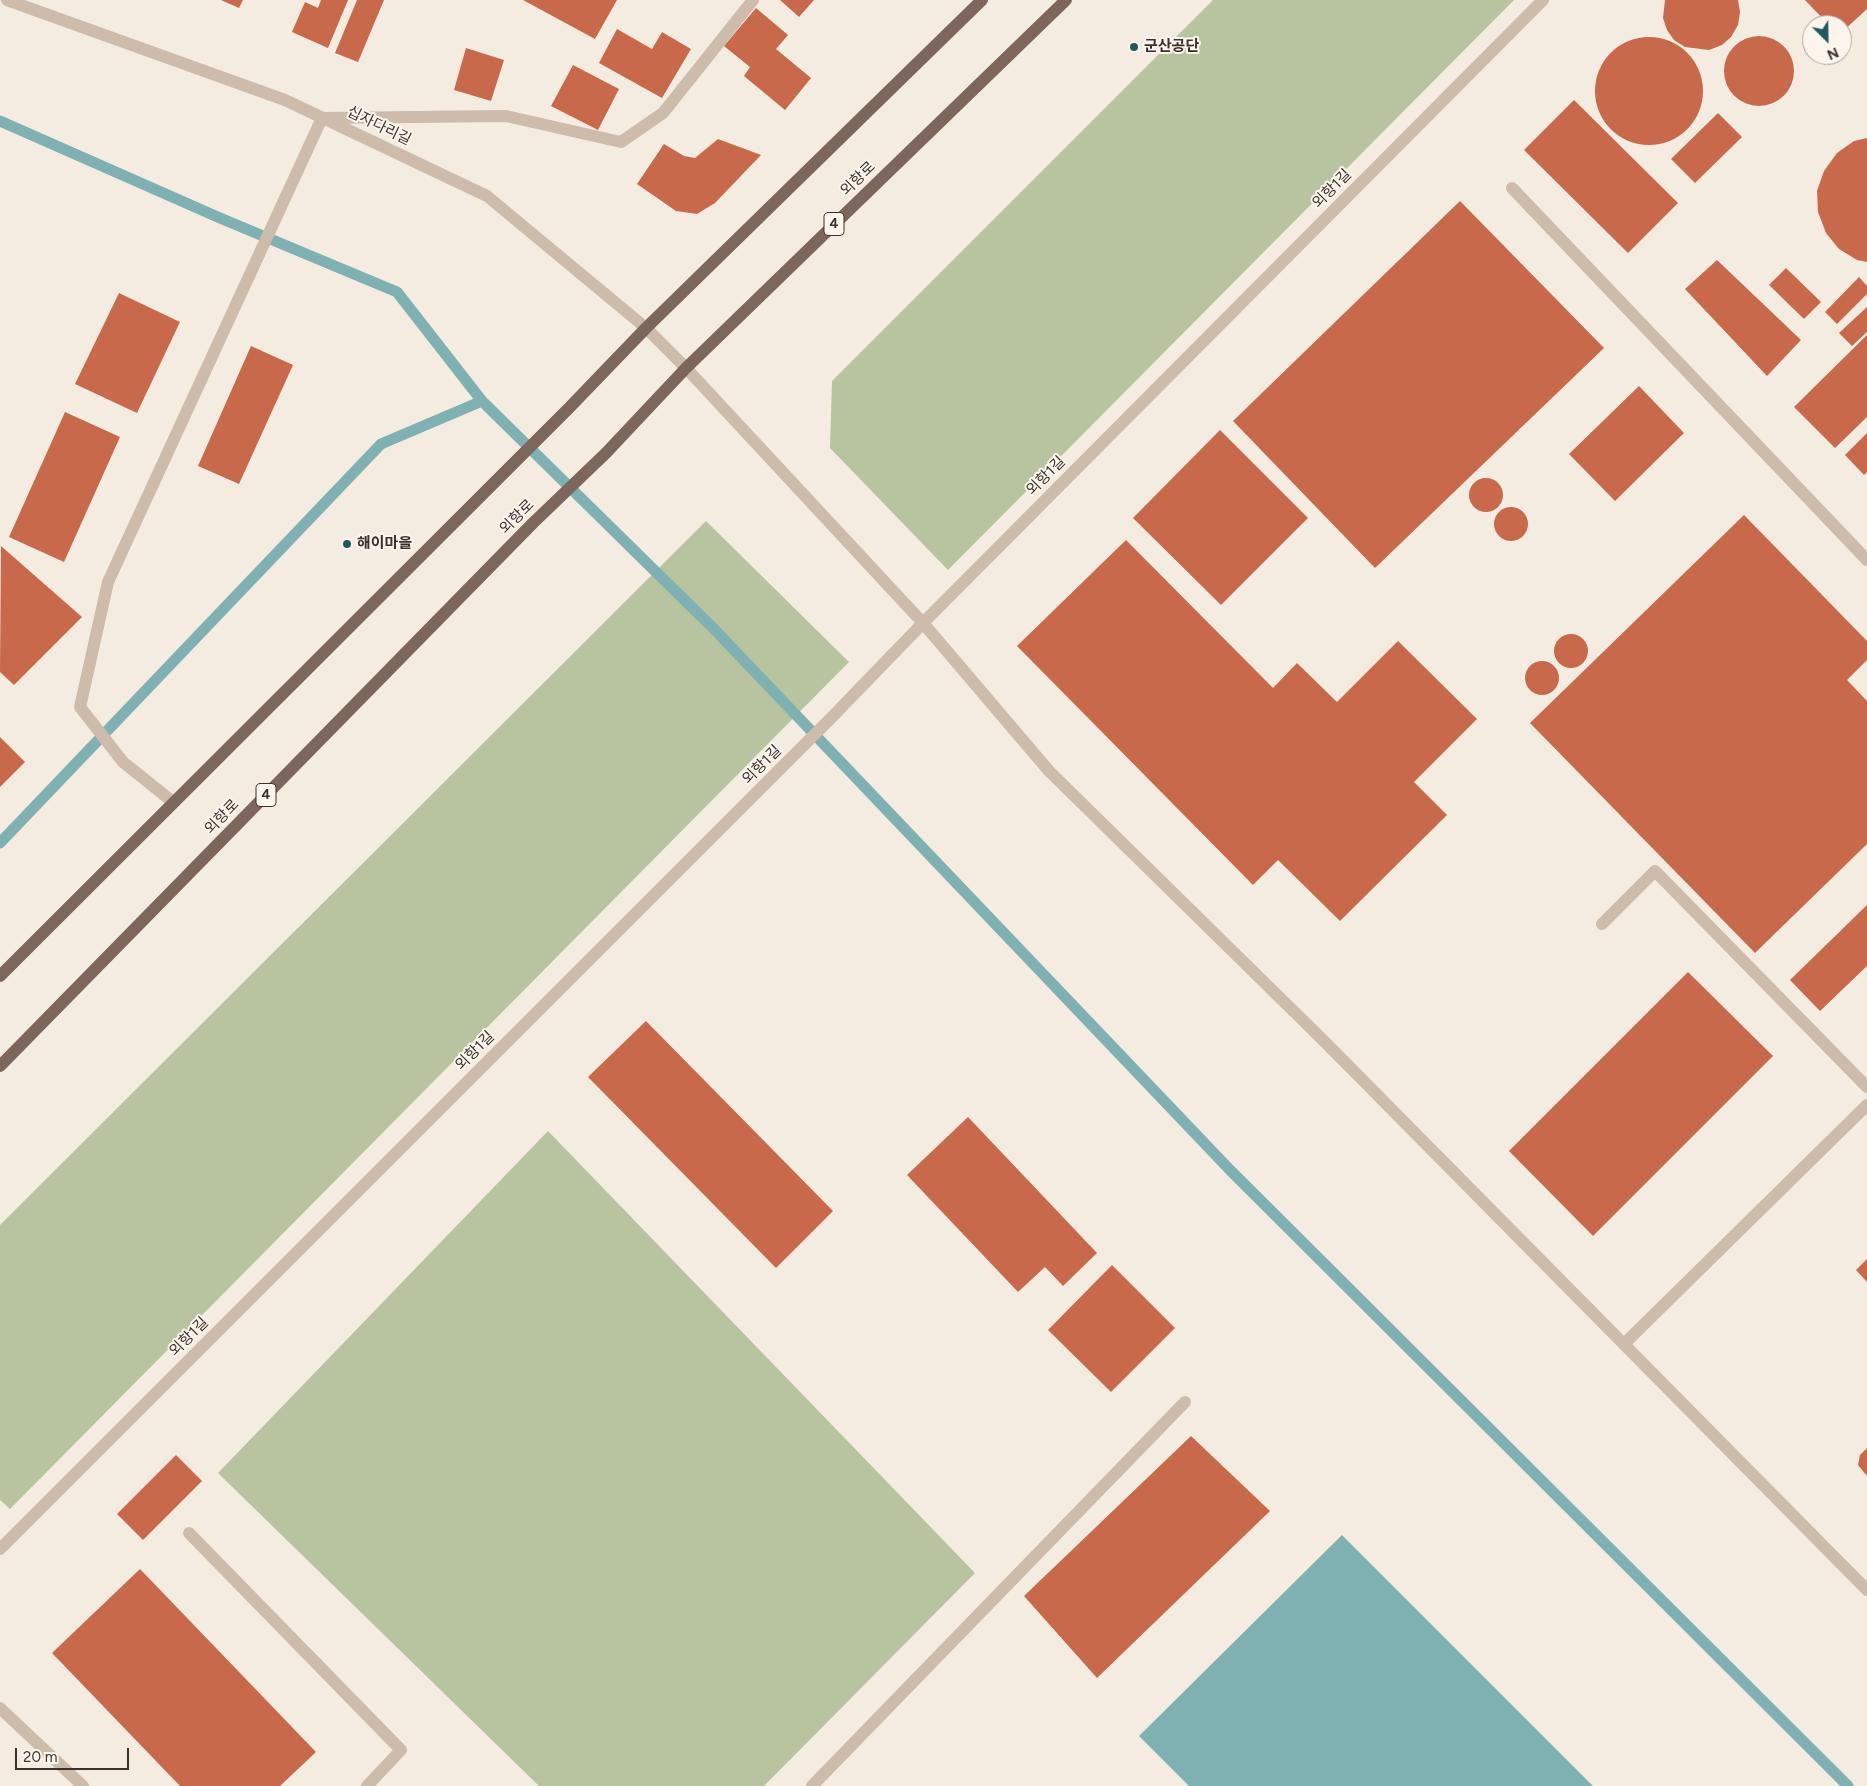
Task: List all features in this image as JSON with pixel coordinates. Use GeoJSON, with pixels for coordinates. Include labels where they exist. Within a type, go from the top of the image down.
{"type":"FeatureCollection","features":[{"type":"Feature","properties":{"kind":"main road"},"geometry":{"type":"LineString","coordinates":[[0,976],[569,408],[646,328],[982,0]]}},
{"type":"Feature","properties":{"kind":"main road","name":"외항로"},"geometry":{"type":"LineString","coordinates":[[0,1066],[533,524],[606,453],[686,368],[1066,0]]}},
{"type":"Feature","properties":{"kind":"street","name":"십자다리길"},"geometry":{"type":"LineString","coordinates":[[7,0],[285,100],[487,196],[646,328],[686,368],[922,623],[1049,771],[1325,1042],[1867,1590]]}},
{"type":"Feature","properties":{"kind":"street"},"geometry":{"type":"LineString","coordinates":[[173,802],[124,762],[80,707],[108,582],[322,118],[506,116],[621,142],[663,113],[753,0]]}},
{"type":"Feature","properties":{"kind":"street","name":"외항1길"},"geometry":{"type":"LineString","coordinates":[[0,1549],[834,715],[922,623],[1543,0]]}},
{"type":"Feature","properties":{"kind":"street"},"geometry":{"type":"LineString","coordinates":[[1512,188],[1867,560]]}},
{"type":"Feature","properties":{"kind":"street"},"geometry":{"type":"LineString","coordinates":[[1602,924],[1655,871],[1867,1087]]}},
{"type":"Feature","properties":{"kind":"street"},"geometry":{"type":"LineString","coordinates":[[1624,1344],[1867,1105]]}},
{"type":"Feature","properties":{"kind":"street"},"geometry":{"type":"LineString","coordinates":[[812,1786],[1185,1402]]}},
{"type":"Feature","properties":{"kind":"street"},"geometry":{"type":"LineString","coordinates":[[189,1533],[401,1750],[367,1786]]}},
{"type":"Feature","properties":{"kind":"street"},"geometry":{"type":"LineString","coordinates":[[0,1708],[83,1786]]}},
{"type":"Feature","properties":{"kind":"green space"},"geometry":{"type":"Polygon","coordinates":[[[1213,0],[1514,0],[948,570],[830,448],[832,381],[1213,0]]]}},
{"type":"Feature","properties":{"kind":"green space"},"geometry":{"type":"Polygon","coordinates":[[[706,521],[849,662],[10,1509],[0,1500],[0,1225],[706,521]]]}},
{"type":"Feature","properties":{"kind":"green space"},"geometry":{"type":"Polygon","coordinates":[[[548,1131],[975,1573],[764,1786],[539,1786],[218,1473],[548,1131]]]}},
{"type":"Feature","properties":{"kind":"water"},"geometry":{"type":"Polygon","coordinates":[[[1342,1535],[1593,1786],[1189,1786],[1139,1736],[1342,1535]]]}},
{"type":"Feature","properties":{"kind":"building"},"geometry":{"type":"Polygon","coordinates":[[[221,0],[243,0],[239,8],[221,0]]]}},
{"type":"Feature","properties":{"kind":"building"},"geometry":{"type":"Polygon","coordinates":[[[321,0],[348,0],[328,48],[292,32],[305,2],[318,8],[321,0]]]}},
{"type":"Feature","properties":{"kind":"building"},"geometry":{"type":"Polygon","coordinates":[[[357,0],[384,0],[358,62],[335,53],[357,0]]]}},
{"type":"Feature","properties":{"kind":"building"},"geometry":{"type":"Polygon","coordinates":[[[523,0],[617,0],[595,39],[523,0]]]}},
{"type":"Feature","properties":{"kind":"building"},"geometry":{"type":"Polygon","coordinates":[[[780,0],[814,0],[799,17],[780,0]]]}},
{"type":"Feature","properties":{"kind":"building"},"geometry":{"type":"Polygon","coordinates":[[[1665,0],[1738,0],[1740,12],[1738,25],[1731,37],[1722,45],[1709,50],[1685,47],[1674,40],[1667,30],[1663,18],[1665,0]]]}},
{"type":"Feature","properties":{"kind":"building"},"geometry":{"type":"Polygon","coordinates":[[[1805,0],[1867,0],[1867,9],[1852,23],[1852,15],[1819,15],[1805,0]]]}},
{"type":"Feature","properties":{"kind":"building"},"geometry":{"type":"Polygon","coordinates":[[[756,8],[788,35],[776,49],[811,78],[785,110],[744,76],[750,67],[724,46],[756,8]]]}},
{"type":"Feature","properties":{"kind":"building"},"geometry":{"type":"Polygon","coordinates":[[[617,29],[652,49],[662,32],[691,49],[662,98],[599,63],[617,29]]]}},
{"type":"Feature","properties":{"kind":"building"},"geometry":{"type":"Polygon","coordinates":[[[1752,36],[1766,36],[1779,42],[1788,51],[1794,64],[1792,84],[1784,96],[1766,106],[1752,106],[1739,100],[1730,91],[1724,78],[1724,64],[1730,51],[1739,42],[1752,36]]]}},
{"type":"Feature","properties":{"kind":"building"},"geometry":{"type":"Polygon","coordinates":[[[1649,37],[1659,38],[1679,46],[1687,53],[1694,61],[1702,81],[1702,101],[1694,121],[1687,129],[1679,136],[1659,144],[1649,145],[1639,144],[1619,136],[1611,129],[1604,121],[1596,101],[1595,91],[1596,81],[1604,61],[1611,53],[1619,46],[1639,38],[1649,37]]]}},
{"type":"Feature","properties":{"kind":"building"},"geometry":{"type":"Polygon","coordinates":[[[466,48],[504,60],[491,101],[454,90],[466,48]]]}},
{"type":"Feature","properties":{"kind":"building"},"geometry":{"type":"Polygon","coordinates":[[[573,65],[619,89],[598,130],[551,106],[573,65]]]}},
{"type":"Feature","properties":{"kind":"building"},"geometry":{"type":"Polygon","coordinates":[[[1574,100],[1678,203],[1628,253],[1524,150],[1574,100]]]}},
{"type":"Feature","properties":{"kind":"building"},"geometry":{"type":"Polygon","coordinates":[[[1718,113],[1742,137],[1695,183],[1671,159],[1718,113]]]}},
{"type":"Feature","properties":{"kind":"building"},"geometry":{"type":"Polygon","coordinates":[[[1867,138],[1867,262],[1857,260],[1839,249],[1826,233],[1818,212],[1817,191],[1824,171],[1837,153],[1854,141],[1867,138]]]}},
{"type":"Feature","properties":{"kind":"building"},"geometry":{"type":"Polygon","coordinates":[[[718,139],[761,155],[715,203],[697,214],[676,211],[637,184],[664,144],[684,156],[695,158],[718,139]]]}},
{"type":"Feature","properties":{"kind":"building"},"geometry":{"type":"Polygon","coordinates":[[[1460,201],[1604,348],[1375,568],[1233,421],[1460,201]]]}},
{"type":"Feature","properties":{"kind":"building"},"geometry":{"type":"Polygon","coordinates":[[[1717,260],[1801,340],[1767,376],[1685,289],[1717,260]]]}},
{"type":"Feature","properties":{"kind":"building"},"geometry":{"type":"Polygon","coordinates":[[[1786,268],[1821,302],[1804,319],[1769,285],[1786,268]]]}},
{"type":"Feature","properties":{"kind":"building"},"geometry":{"type":"Polygon","coordinates":[[[1859,277],[1867,286],[1867,294],[1837,324],[1825,312],[1859,277]]]}},
{"type":"Feature","properties":{"kind":"building"},"geometry":{"type":"Polygon","coordinates":[[[119,293],[180,322],[137,413],[75,384],[119,293]]]}},
{"type":"Feature","properties":{"kind":"building"},"geometry":{"type":"Polygon","coordinates":[[[1867,307],[1867,332],[1852,346],[1839,333],[1867,307]]]}},
{"type":"Feature","properties":{"kind":"building"},"geometry":{"type":"Polygon","coordinates":[[[1867,335],[1867,417],[1835,448],[1794,407],[1867,335]]]}},
{"type":"Feature","properties":{"kind":"building"},"geometry":{"type":"Polygon","coordinates":[[[251,346],[293,365],[239,484],[198,466],[251,346]]]}},
{"type":"Feature","properties":{"kind":"building"},"geometry":{"type":"Polygon","coordinates":[[[1639,386],[1684,433],[1615,501],[1569,454],[1639,386]]]}},
{"type":"Feature","properties":{"kind":"building"},"geometry":{"type":"Polygon","coordinates":[[[65,412],[120,437],[64,562],[9,537],[65,412]]]}},
{"type":"Feature","properties":{"kind":"building"},"geometry":{"type":"Polygon","coordinates":[[[1220,430],[1308,518],[1221,605],[1133,518],[1220,430]]]}},
{"type":"Feature","properties":{"kind":"building"},"geometry":{"type":"Polygon","coordinates":[[[1867,433],[1867,472],[1864,475],[1845,455],[1867,433]]]}},
{"type":"Feature","properties":{"kind":"building"},"geometry":{"type":"Polygon","coordinates":[[[1486,478],[1498,483],[1503,495],[1498,507],[1486,512],[1474,507],[1469,495],[1474,483],[1486,478]]]}},
{"type":"Feature","properties":{"kind":"building"},"geometry":{"type":"Polygon","coordinates":[[[1511,507],[1523,512],[1528,524],[1523,536],[1511,541],[1499,536],[1494,524],[1499,512],[1511,507]]]}},
{"type":"Feature","properties":{"kind":"building"},"geometry":{"type":"Polygon","coordinates":[[[1744,515],[1867,641],[1867,660],[1847,680],[1867,701],[1867,844],[1755,953],[1530,723],[1744,515]]]}},
{"type":"Feature","properties":{"kind":"building"},"geometry":{"type":"Polygon","coordinates":[[[1126,540],[1273,688],[1297,663],[1337,702],[1398,641],[1477,719],[1414,782],[1447,815],[1340,921],[1278,860],[1253,885],[1017,646],[1126,540]]]}},
{"type":"Feature","properties":{"kind":"building"},"geometry":{"type":"Polygon","coordinates":[[[1,546],[82,617],[14,685],[0,672],[1,546]]]}},
{"type":"Feature","properties":{"kind":"building"},"geometry":{"type":"Polygon","coordinates":[[[1571,634],[1583,639],[1588,651],[1583,663],[1571,668],[1559,663],[1554,651],[1559,639],[1571,634]]]}},
{"type":"Feature","properties":{"kind":"building"},"geometry":{"type":"Polygon","coordinates":[[[1542,661],[1554,666],[1559,678],[1554,690],[1542,695],[1530,690],[1525,678],[1530,666],[1542,661]]]}},
{"type":"Feature","properties":{"kind":"building"},"geometry":{"type":"Polygon","coordinates":[[[0,737],[25,762],[0,787],[0,737]]]}},
{"type":"Feature","properties":{"kind":"building"},"geometry":{"type":"Polygon","coordinates":[[[1867,905],[1867,966],[1820,1011],[1790,980],[1867,905]]]}},
{"type":"Feature","properties":{"kind":"building"},"geometry":{"type":"Polygon","coordinates":[[[1688,972],[1773,1056],[1593,1236],[1509,1151],[1688,972]]]}},
{"type":"Feature","properties":{"kind":"building"},"geometry":{"type":"Polygon","coordinates":[[[646,1021],[833,1211],[776,1268],[588,1077],[646,1021]]]}},
{"type":"Feature","properties":{"kind":"building"},"geometry":{"type":"Polygon","coordinates":[[[968,1117],[1097,1253],[1063,1286],[1045,1267],[1018,1292],[907,1175],[968,1117]]]}},
{"type":"Feature","properties":{"kind":"building"},"geometry":{"type":"Polygon","coordinates":[[[1867,1259],[1867,1282],[1856,1270],[1867,1259]]]}},
{"type":"Feature","properties":{"kind":"building"},"geometry":{"type":"Polygon","coordinates":[[[1112,1265],[1175,1328],[1111,1392],[1048,1330],[1112,1265]]]}},
{"type":"Feature","properties":{"kind":"building"},"geometry":{"type":"Polygon","coordinates":[[[1191,1436],[1270,1511],[1097,1678],[1024,1596],[1191,1436]]]}},
{"type":"Feature","properties":{"kind":"building"},"geometry":{"type":"Polygon","coordinates":[[[1867,1448],[1867,1476],[1858,1465],[1860,1455],[1867,1448]]]}},
{"type":"Feature","properties":{"kind":"building"},"geometry":{"type":"Polygon","coordinates":[[[176,1455],[202,1481],[143,1540],[117,1514],[176,1455]]]}},
{"type":"Feature","properties":{"kind":"building"},"geometry":{"type":"Polygon","coordinates":[[[140,1569],[316,1752],[280,1786],[180,1786],[52,1653],[140,1569]]]}},
{"type":"Feature","properties":{"kind":"waterway"},"geometry":{"type":"LineString","coordinates":[[0,121],[220,218],[397,292],[482,401],[714,629],[1230,1170],[1848,1786]]}},
{"type":"Feature","properties":{"kind":"waterway"},"geometry":{"type":"LineString","coordinates":[[0,843],[381,444],[482,401]]}},
{"type":"Feature","properties":{"kind":"place","name":"군산공단"},"geometry":{"type":"Point","coordinates":[1134,47]}},
{"type":"Feature","properties":{"kind":"place","name":"해이마을"},"geometry":{"type":"Point","coordinates":[347,544]}}]}
